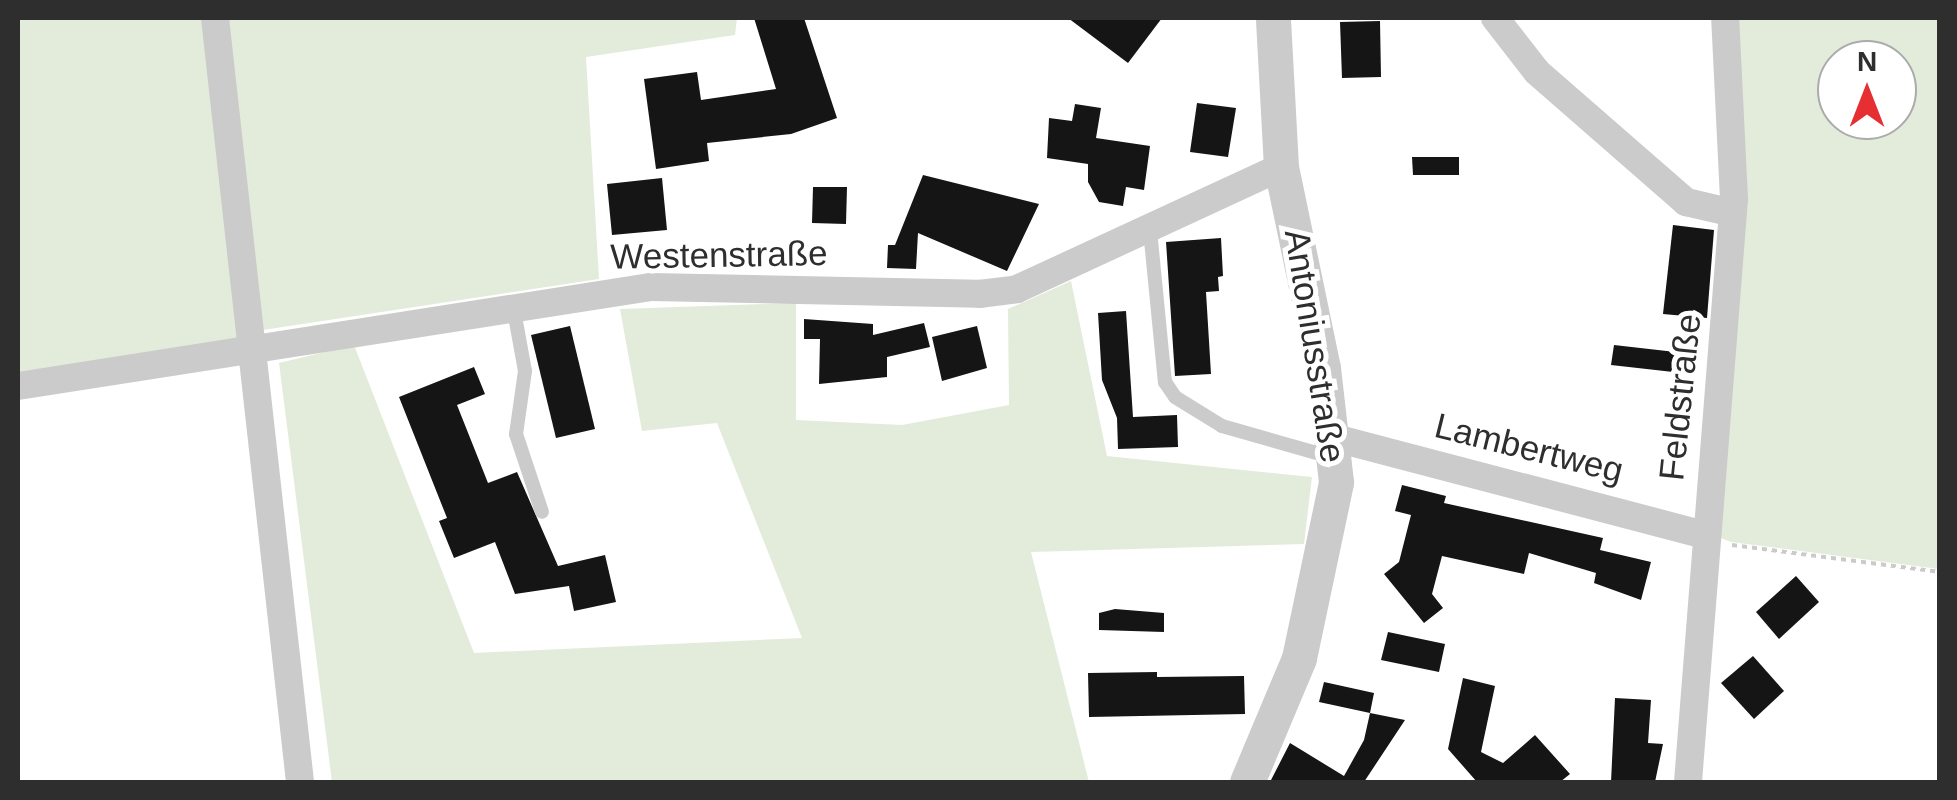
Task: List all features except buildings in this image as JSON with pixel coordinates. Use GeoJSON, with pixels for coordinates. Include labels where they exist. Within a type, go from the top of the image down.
{"type":"FeatureCollection","features":[{"type":"Feature","properties":{"kind":"street"},"geometry":{"type":"LineString","coordinates":[[214,18],[300,782]]}},
{"type":"Feature","properties":{"kind":"street","name":"Antoniusstraße"},"geometry":{"type":"LineString","coordinates":[[1247,782],[1300,658],[1335,448],[1300,234],[1281,167],[1273,18]]}},
{"type":"Feature","properties":{"kind":"street"},"geometry":{"type":"LineString","coordinates":[[1494,18],[1537,72],[1686,202],[1733,214]]}},
{"type":"Feature","properties":{"kind":"street","name":"Feldstraße"},"geometry":{"type":"LineString","coordinates":[[1688,782],[1704,535],[1733,214],[1726,18]]}},
{"type":"Feature","properties":{"kind":"street","name":"Westenstraße"},"geometry":{"type":"LineString","coordinates":[[18,386],[513,305],[651,287],[979,294],[1017,289],[1281,167]]}},
{"type":"Feature","properties":{"kind":"street","name":"Lambertweg"},"geometry":{"type":"LineString","coordinates":[[1335,448],[1704,535]]}},
{"type":"Feature","properties":{"kind":"lane"},"geometry":{"type":"LineString","coordinates":[[1150,230],[1165,382],[1174,397],[1222,426],[1335,448]]}},
{"type":"Feature","properties":{"kind":"lane"},"geometry":{"type":"LineString","coordinates":[[513,305],[525,372],[516,434],[542,512]]}},
{"type":"Feature","properties":{"kind":"path"},"geometry":{"type":"LineString","coordinates":[[1704,535],[1731,545],[1940,572]]}},
{"type":"Feature","properties":{"kind":"green space"},"geometry":{"type":"Polygon","coordinates":[[[18,18],[210,18],[247,343],[18,382],[18,18]]]}},
{"type":"Feature","properties":{"kind":"green space"},"geometry":{"type":"Polygon","coordinates":[[[224,18],[737,18],[735,35],[586,57],[599,279],[263,330],[224,18]]]}},
{"type":"Feature","properties":{"kind":"green space"},"geometry":{"type":"Polygon","coordinates":[[[1731,18],[1939,18],[1939,569],[1731,542],[1706,532],[1731,18]]]}},
{"type":"Feature","properties":{"kind":"green space"},"geometry":{"type":"Polygon","coordinates":[[[1071,281],[1107,456],[1312,477],[1304,544],[1031,552],[1089,782],[332,782],[279,363],[354,345],[474,653],[802,638],[717,423],[642,431],[620,309],[796,303],[796,420],[902,425],[1009,405],[1008,309],[1071,281]]]}}]}
